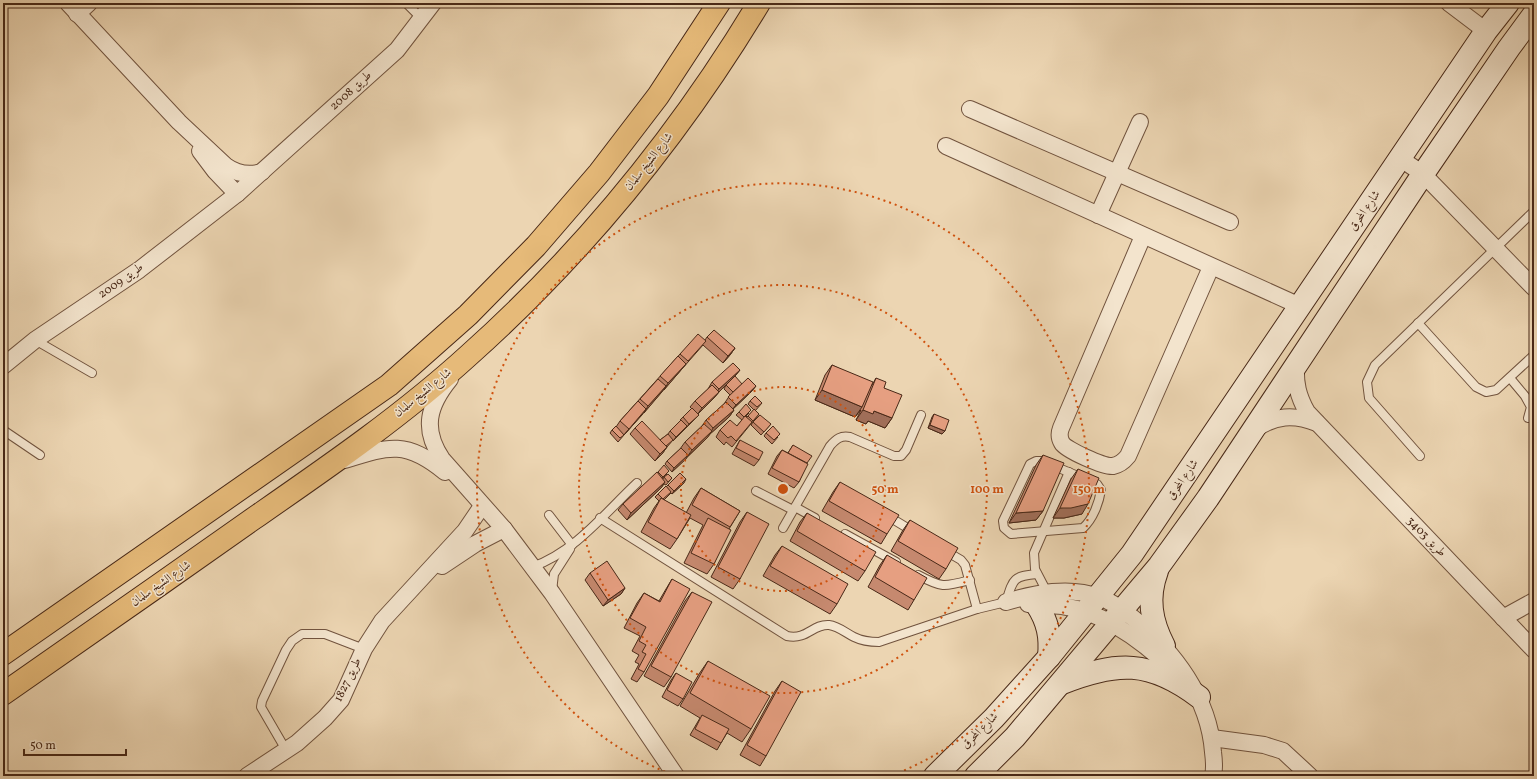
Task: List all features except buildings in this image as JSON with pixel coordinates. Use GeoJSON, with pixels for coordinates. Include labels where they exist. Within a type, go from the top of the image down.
{"type":"FeatureCollection","features":[{"type":"Feature","properties":{"kind":"main road"},"geometry":{"type":"LineString","coordinates":[[3,654],[389,385],[468,314],[536,246],[599,172],[658,96],[720,3]]}},
{"type":"Feature","properties":{"kind":"main road","name":"شارع الشيخ سلمان"},"geometry":{"type":"LineString","coordinates":[[3,694],[334,463],[415,402],[469,356],[517,311],[562,264],[624,194],[686,114],[723,60],[759,3]]}},
{"type":"Feature","properties":{"kind":"main road","name":"شارع المحرق"},"geometry":{"type":"LineString","coordinates":[[935,776],[994,718],[1049,657],[1132,554],[1401,159],[1486,31],[1508,3]]}},
{"type":"Feature","properties":{"kind":"main road"},"geometry":{"type":"LineString","coordinates":[[976,776],[1015,737],[1159,566],[1208,498],[1423,174],[1534,14]]}},
{"type":"Feature","properties":{"kind":"main road"},"geometry":{"type":"LineString","coordinates":[[1300,306],[1308,322],[1309,345]]}},
{"type":"Feature","properties":{"kind":"main road"},"geometry":{"type":"LineString","coordinates":[[1159,566],[1153,582],[1151,598],[1152,615],[1156,631],[1164,646]]}},
{"type":"Feature","properties":{"kind":"main road"},"geometry":{"type":"LineString","coordinates":[[1042,598],[1044,616],[1049,630],[1051,643],[1049,657]]}},
{"type":"Feature","properties":{"kind":"main road"},"geometry":{"type":"LineString","coordinates":[[1060,683],[1086,673],[1109,668],[1134,667],[1157,672],[1179,682],[1199,697]]}},
{"type":"Feature","properties":{"kind":"street","name":"طريق 2008"},"geometry":{"type":"LineString","coordinates":[[262,172],[397,50],[433,3]]}},
{"type":"Feature","properties":{"kind":"street"},"geometry":{"type":"LineString","coordinates":[[1449,3],[1486,31]]}},
{"type":"Feature","properties":{"kind":"street"},"geometry":{"type":"LineString","coordinates":[[78,7],[179,122],[215,171],[237,194]]}},
{"type":"Feature","properties":{"kind":"street"},"geometry":{"type":"LineString","coordinates":[[970,109],[1230,222]]}},
{"type":"Feature","properties":{"kind":"street"},"geometry":{"type":"LineString","coordinates":[[179,122],[232,170],[247,175],[262,172]]}},
{"type":"Feature","properties":{"kind":"street"},"geometry":{"type":"LineString","coordinates":[[1098,215],[1140,122]]}},
{"type":"Feature","properties":{"kind":"street"},"geometry":{"type":"LineString","coordinates":[[946,146],[1300,306]]}},
{"type":"Feature","properties":{"kind":"street"},"geometry":{"type":"LineString","coordinates":[[1401,159],[1423,174],[1534,288]]}},
{"type":"Feature","properties":{"kind":"street","name":"طريق 2009"},"geometry":{"type":"LineString","coordinates":[[3,366],[35,340],[139,270],[237,194],[262,172]]}},
{"type":"Feature","properties":{"kind":"street"},"geometry":{"type":"LineString","coordinates":[[1143,236],[1059,433],[1061,443],[1069,450],[1108,466],[1119,464],[1128,456],[1211,267]]}},
{"type":"Feature","properties":{"kind":"street"},"geometry":{"type":"LineString","coordinates":[[469,356],[440,391],[432,409],[429,434],[435,448],[481,508],[532,566],[552,593],[676,776]]}},
{"type":"Feature","properties":{"kind":"street","name":"طريق 3403"},"geometry":{"type":"LineString","coordinates":[[1296,365],[1295,381],[1299,397],[1307,412],[1534,650]]}},
{"type":"Feature","properties":{"kind":"street"},"geometry":{"type":"LineString","coordinates":[[1251,432],[1266,422],[1283,416],[1301,417],[1318,423]]}},
{"type":"Feature","properties":{"kind":"street"},"geometry":{"type":"LineString","coordinates":[[334,463],[374,450],[392,447],[410,450],[428,458],[447,474],[481,508]]}},
{"type":"Feature","properties":{"kind":"street","name":"طريق 1827"},"geometry":{"type":"LineString","coordinates":[[247,776],[297,743],[325,718],[341,700],[364,649],[382,622],[465,531],[481,508]]}},
{"type":"Feature","properties":{"kind":"street"},"geometry":{"type":"LineString","coordinates":[[501,531],[548,597],[664,776]]}},
{"type":"Feature","properties":{"kind":"street","name":"طريق 1827"},"geometry":{"type":"LineString","coordinates":[[416,584],[475,544],[501,531]]}},
{"type":"Feature","properties":{"kind":"street"},"geometry":{"type":"LineString","coordinates":[[1006,602],[1042,598],[1073,592],[1117,616],[1146,628],[1164,646],[1183,670],[1199,697],[1207,717],[1212,738],[1215,770],[1213,776]]}},
{"type":"Feature","properties":{"kind":"street"},"geometry":{"type":"LineString","coordinates":[[1503,618],[1534,601]]}},
{"type":"Feature","properties":{"kind":"street"},"geometry":{"type":"LineString","coordinates":[[1117,616],[1199,697]]}},
{"type":"Feature","properties":{"kind":"street"},"geometry":{"type":"LineString","coordinates":[[1212,738],[1264,745],[1283,751],[1310,776]]}},
{"type":"Feature","properties":{"kind":"lane"},"geometry":{"type":"LineString","coordinates":[[406,3],[421,18]]}},
{"type":"Feature","properties":{"kind":"lane"},"geometry":{"type":"LineString","coordinates":[[1420,456],[1369,398],[1367,382],[1375,364],[1534,211]]}},
{"type":"Feature","properties":{"kind":"lane"},"geometry":{"type":"LineString","coordinates":[[1418,323],[1476,387],[1486,392],[1496,390],[1534,355]]}},
{"type":"Feature","properties":{"kind":"lane"},"geometry":{"type":"LineString","coordinates":[[35,340],[92,374]]}},
{"type":"Feature","properties":{"kind":"lane"},"geometry":{"type":"LineString","coordinates":[[1510,378],[1526,396],[1531,407],[1528,418]]}},
{"type":"Feature","properties":{"kind":"lane"},"geometry":{"type":"LineString","coordinates":[[783,528],[830,446],[838,438],[844,436],[850,437],[894,456],[901,456],[906,450],[921,416]]}},
{"type":"Feature","properties":{"kind":"lane"},"geometry":{"type":"LineString","coordinates":[[3,430],[40,455]]}},
{"type":"Feature","properties":{"kind":"lane"},"geometry":{"type":"LineString","coordinates":[[1036,461],[1042,461],[1097,484],[1101,490],[1100,499],[1090,522],[1083,528],[1043,531],[1012,534],[1004,528],[1003,521],[1030,464],[1036,461]]}},
{"type":"Feature","properties":{"kind":"lane"},"geometry":{"type":"LineString","coordinates":[[1042,598],[1034,564],[1034,553],[1069,472]]}},
{"type":"Feature","properties":{"kind":"lane"},"geometry":{"type":"LineString","coordinates":[[532,566],[553,558],[572,545],[637,483]]}},
{"type":"Feature","properties":{"kind":"lane"},"geometry":{"type":"LineString","coordinates":[[756,491],[822,522]]}},
{"type":"Feature","properties":{"kind":"lane"},"geometry":{"type":"LineString","coordinates":[[878,511],[924,538]]}},
{"type":"Feature","properties":{"kind":"lane"},"geometry":{"type":"LineString","coordinates":[[549,515],[572,545]]}},
{"type":"Feature","properties":{"kind":"lane"},"geometry":{"type":"LineString","coordinates":[[600,518],[788,636],[803,636],[823,625],[831,626],[862,641],[879,642],[978,609],[1006,602],[1011,584],[1014,580],[1021,575],[1037,574]]}},
{"type":"Feature","properties":{"kind":"lane"},"geometry":{"type":"LineString","coordinates":[[836,529],[932,582],[944,586],[970,580]]}},
{"type":"Feature","properties":{"kind":"lane"},"geometry":{"type":"LineString","coordinates":[[552,593],[554,574],[572,545]]}},
{"type":"Feature","properties":{"kind":"lane"},"geometry":{"type":"LineString","coordinates":[[938,546],[963,562],[978,609]]}},
{"type":"Feature","properties":{"kind":"lane"},"geometry":{"type":"LineString","coordinates":[[286,750],[261,707],[271,682],[292,641],[302,634],[325,634],[364,649]]}}]}
